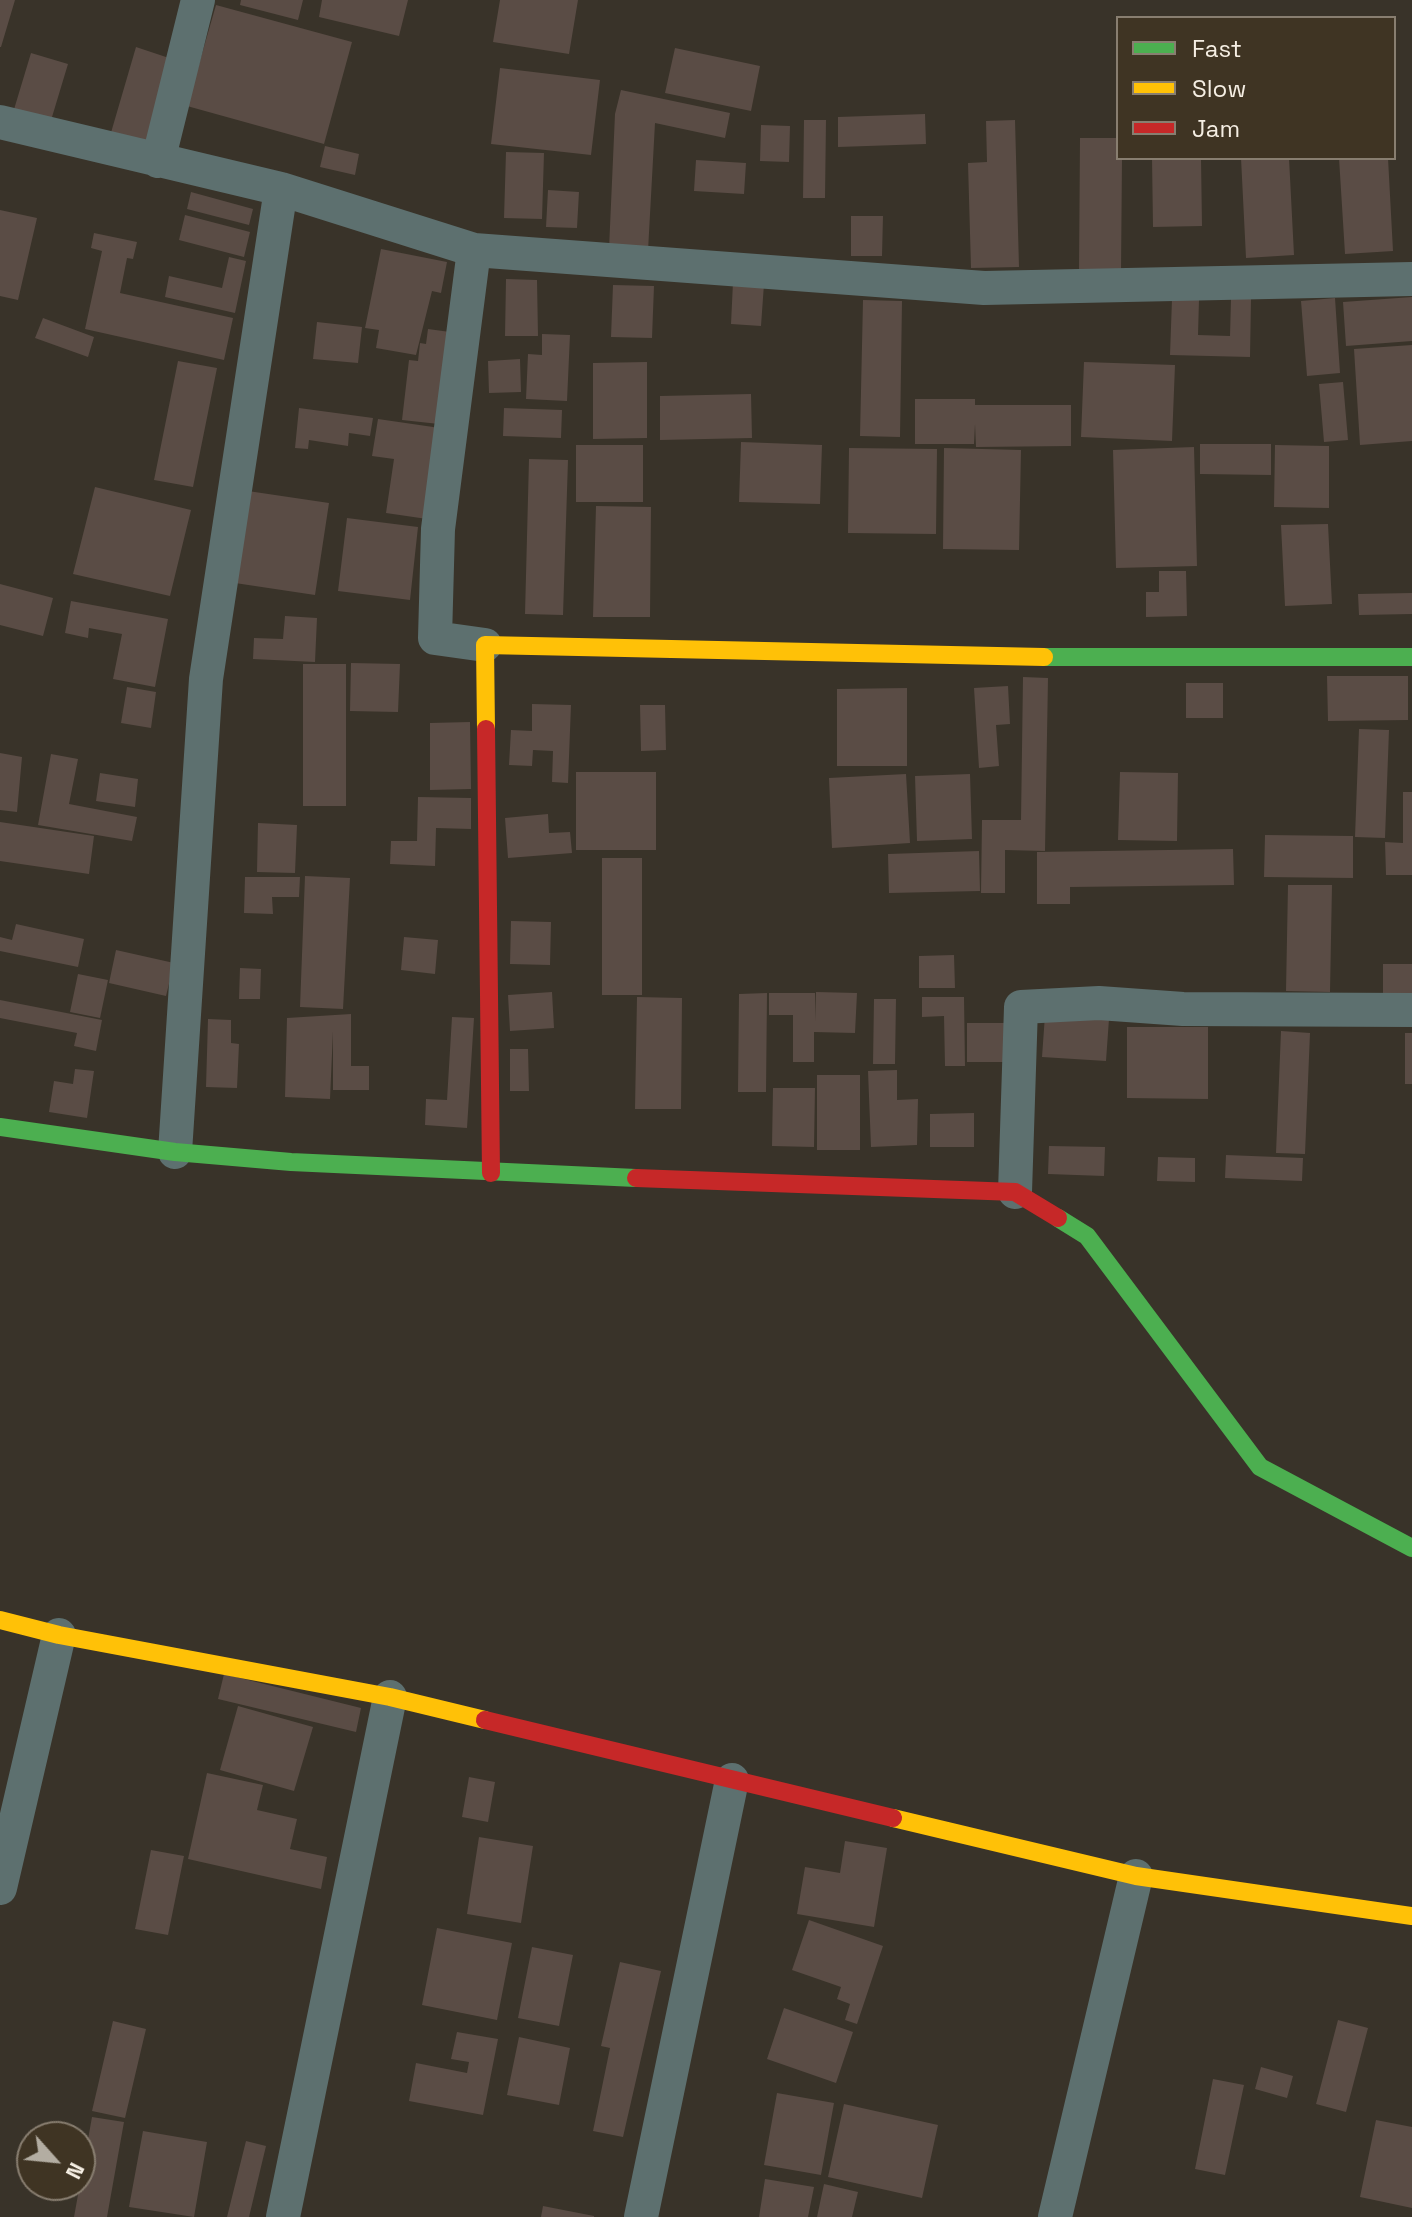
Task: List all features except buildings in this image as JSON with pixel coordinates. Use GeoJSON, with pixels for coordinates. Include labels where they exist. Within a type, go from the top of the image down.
{"type":"FeatureCollection","features":[{"type":"Feature","properties":{"kind":"street"},"geometry":{"type":"LineString","coordinates":[[158,161],[198,0]]}},
{"type":"Feature","properties":{"kind":"street"},"geometry":{"type":"LineString","coordinates":[[0,122],[281,189],[474,250],[984,288],[1412,279]]}},
{"type":"Feature","properties":{"kind":"street"},"geometry":{"type":"LineString","coordinates":[[175,1152],[206,679],[281,189]]}},
{"type":"Feature","properties":{"kind":"street"},"geometry":{"type":"LineString","coordinates":[[474,250],[438,529],[435,638],[485,645],[1019,657],[1412,657]]}},
{"type":"Feature","properties":{"kind":"street"},"geometry":{"type":"LineString","coordinates":[[485,645],[491,1173]]}},
{"type":"Feature","properties":{"kind":"street"},"geometry":{"type":"LineString","coordinates":[[1015,1192],[1021,1007],[1099,1003],[1183,1009],[1412,1010]]}},
{"type":"Feature","properties":{"kind":"street"},"geometry":{"type":"LineString","coordinates":[[0,1127],[175,1152],[491,1173],[1015,1192],[1087,1236],[1260,1467],[1412,1548]]}},
{"type":"Feature","properties":{"kind":"street"},"geometry":{"type":"LineString","coordinates":[[0,1620],[59,1635],[390,1697],[1136,1876],[1412,1916]]}},
{"type":"Feature","properties":{"kind":"street"},"geometry":{"type":"LineString","coordinates":[[0,1888],[59,1635]]}},
{"type":"Feature","properties":{"kind":"street"},"geometry":{"type":"LineString","coordinates":[[283,2217],[390,1697]]}},
{"type":"Feature","properties":{"kind":"street"},"geometry":{"type":"LineString","coordinates":[[641,2217],[732,1780]]}},
{"type":"Feature","properties":{"kind":"street"},"geometry":{"type":"LineString","coordinates":[[1055,2217],[1136,1876]]}},
{"type":"Feature","properties":{"kind":"traffic: fast"},"geometry":{"type":"LineString","coordinates":[[1044,657],[1412,657]]}},
{"type":"Feature","properties":{"kind":"traffic: fast"},"geometry":{"type":"LineString","coordinates":[[0,1127],[175,1152],[291,1162],[636,1178]]}},
{"type":"Feature","properties":{"kind":"traffic: fast"},"geometry":{"type":"LineString","coordinates":[[1058,1218],[1087,1236],[1260,1467],[1412,1548]]}},
{"type":"Feature","properties":{"kind":"traffic: slow"},"geometry":{"type":"LineString","coordinates":[[486,729],[485,645],[1044,657]]}},
{"type":"Feature","properties":{"kind":"traffic: slow"},"geometry":{"type":"LineString","coordinates":[[0,1620],[59,1635],[390,1697],[485,1720]]}},
{"type":"Feature","properties":{"kind":"traffic: slow"},"geometry":{"type":"LineString","coordinates":[[893,1818],[1136,1876],[1412,1916]]}},
{"type":"Feature","properties":{"kind":"traffic: jam"},"geometry":{"type":"LineString","coordinates":[[486,729],[491,1173]]}},
{"type":"Feature","properties":{"kind":"traffic: jam"},"geometry":{"type":"LineString","coordinates":[[636,1178],[1015,1192],[1058,1218]]}},
{"type":"Feature","properties":{"kind":"traffic: jam"},"geometry":{"type":"LineString","coordinates":[[485,1720],[893,1818]]}}]}
